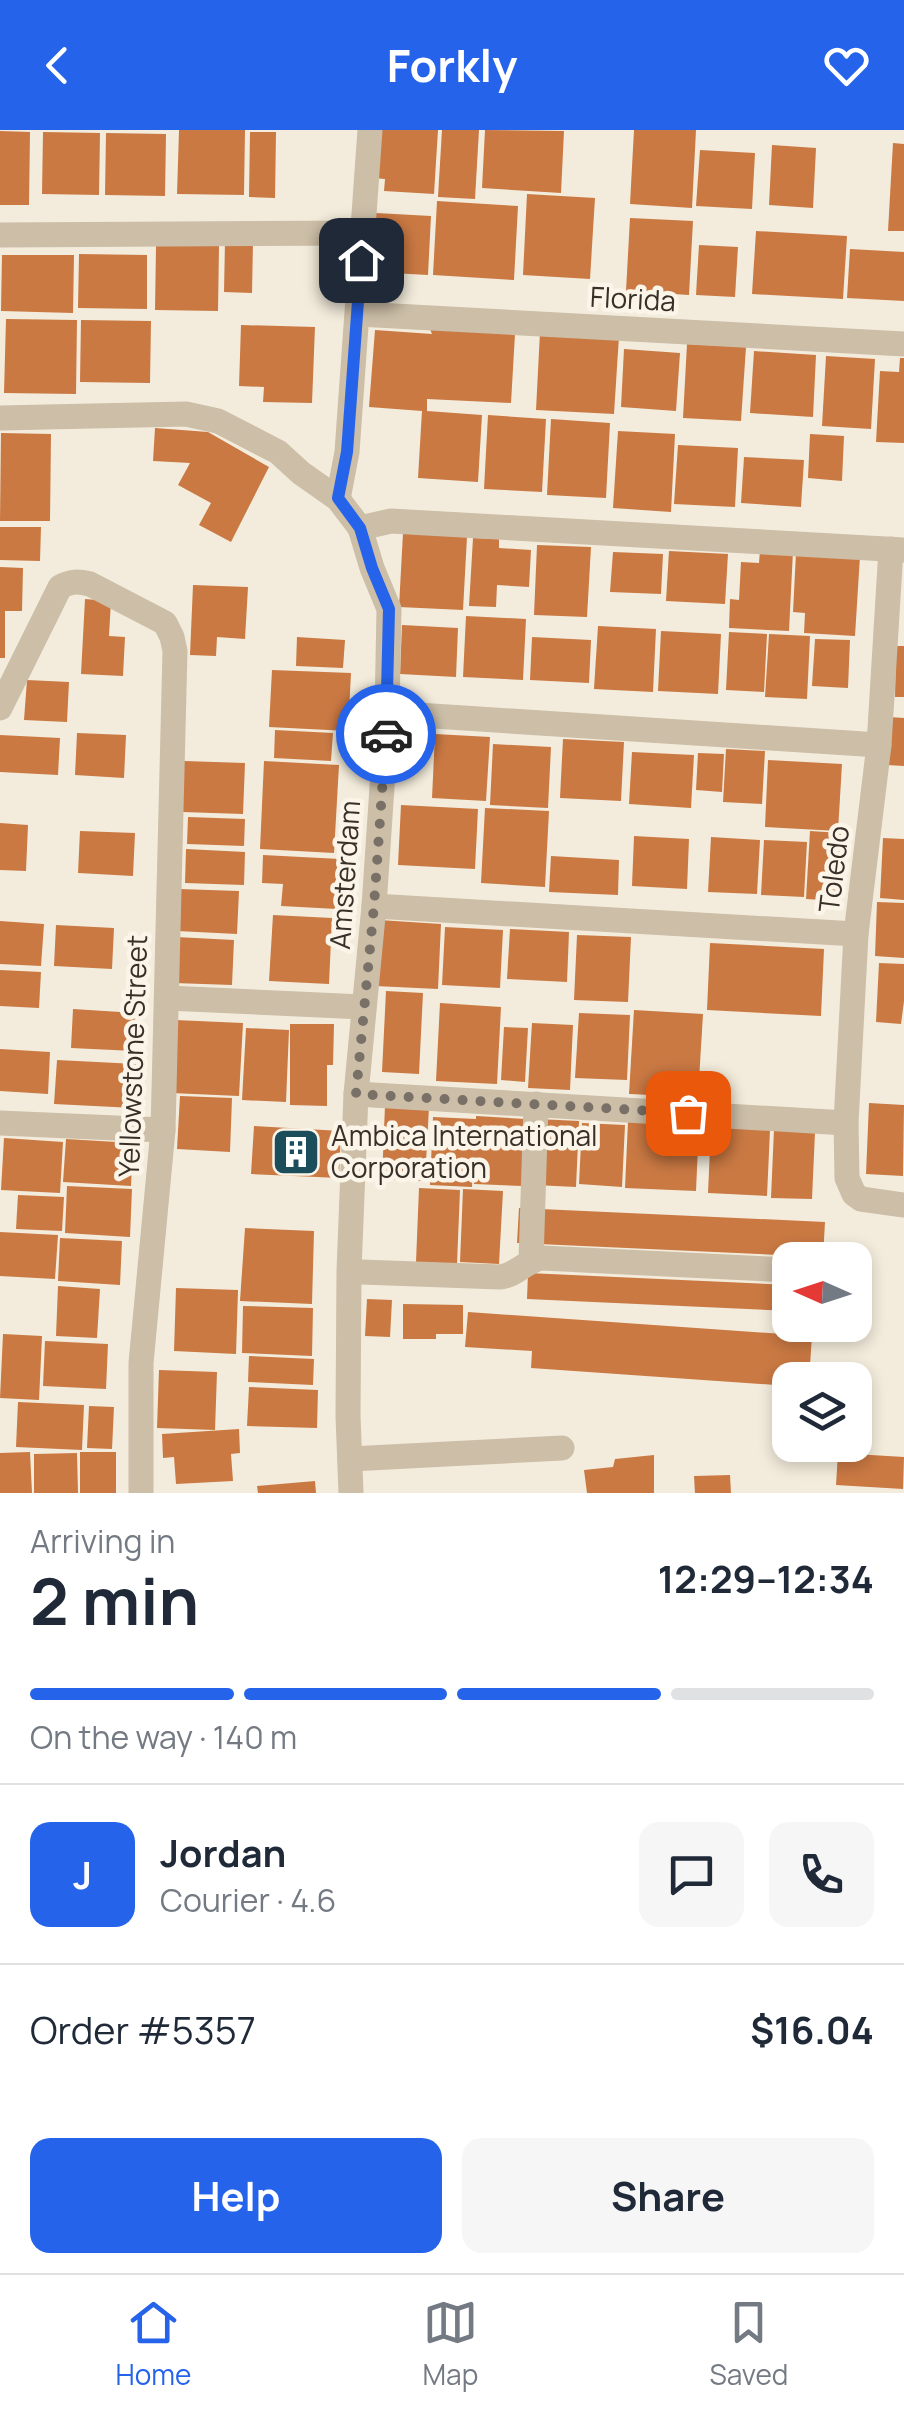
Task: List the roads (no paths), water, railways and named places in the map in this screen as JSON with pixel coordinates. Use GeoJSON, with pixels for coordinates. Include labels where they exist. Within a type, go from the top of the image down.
{"type":"FeatureCollection","features":[{"type":"Feature","properties":{"kind":"street"},"geometry":{"type":"LineString","coordinates":[[338,498],[347,452],[370,130]]}},
{"type":"Feature","properties":{"kind":"street"},"geometry":{"type":"LineString","coordinates":[[0,235],[362,234]]}},
{"type":"Feature","properties":{"kind":"street","name":"Florida"},"geometry":{"type":"LineString","coordinates":[[358,314],[904,344]]}},
{"type":"Feature","properties":{"kind":"street","name":"Amsterdam"},"geometry":{"type":"LineString","coordinates":[[0,418],[186,414],[218,421],[278,452],[338,498],[360,528],[389,609],[387,713],[356,1094],[348,1271],[351,1493]]}},
{"type":"Feature","properties":{"kind":"street"},"geometry":{"type":"LineString","coordinates":[[360,528],[391,521],[897,550]]}},
{"type":"Feature","properties":{"kind":"street","name":"Toledo"},"geometry":{"type":"LineString","coordinates":[[897,550],[856,934],[846,1123],[847,1178],[854,1194],[870,1202],[904,1205]]}},
{"type":"Feature","properties":{"kind":"street","name":"Yellowstone Street"},"geometry":{"type":"LineString","coordinates":[[0,708],[60,587],[68,582],[90,584],[165,624],[172,636],[175,651],[163,1130],[141,1362],[141,1493]]}},
{"type":"Feature","properties":{"kind":"street"},"geometry":{"type":"LineString","coordinates":[[387,713],[878,746]]}},
{"type":"Feature","properties":{"kind":"street"},"geometry":{"type":"LineString","coordinates":[[374,906],[856,934]]}},
{"type":"Feature","properties":{"kind":"street"},"geometry":{"type":"LineString","coordinates":[[167,998],[363,1008]]}},
{"type":"Feature","properties":{"kind":"street"},"geometry":{"type":"LineString","coordinates":[[356,1094],[846,1123]]}},
{"type":"Feature","properties":{"kind":"street"},"geometry":{"type":"LineString","coordinates":[[530,1261],[536,1104]]}},
{"type":"Feature","properties":{"kind":"street"},"geometry":{"type":"LineString","coordinates":[[0,1123],[163,1130]]}},
{"type":"Feature","properties":{"kind":"street"},"geometry":{"type":"LineString","coordinates":[[361,1272],[500,1277],[542,1258],[772,1269]]}},
{"type":"Feature","properties":{"kind":"street"},"geometry":{"type":"LineString","coordinates":[[350,1459],[562,1448]]}},
{"type":"Feature","properties":{"kind":"place","name":"Ambica International Corporation"},"geometry":{"type":"Point","coordinates":[296,1152]}}]}
